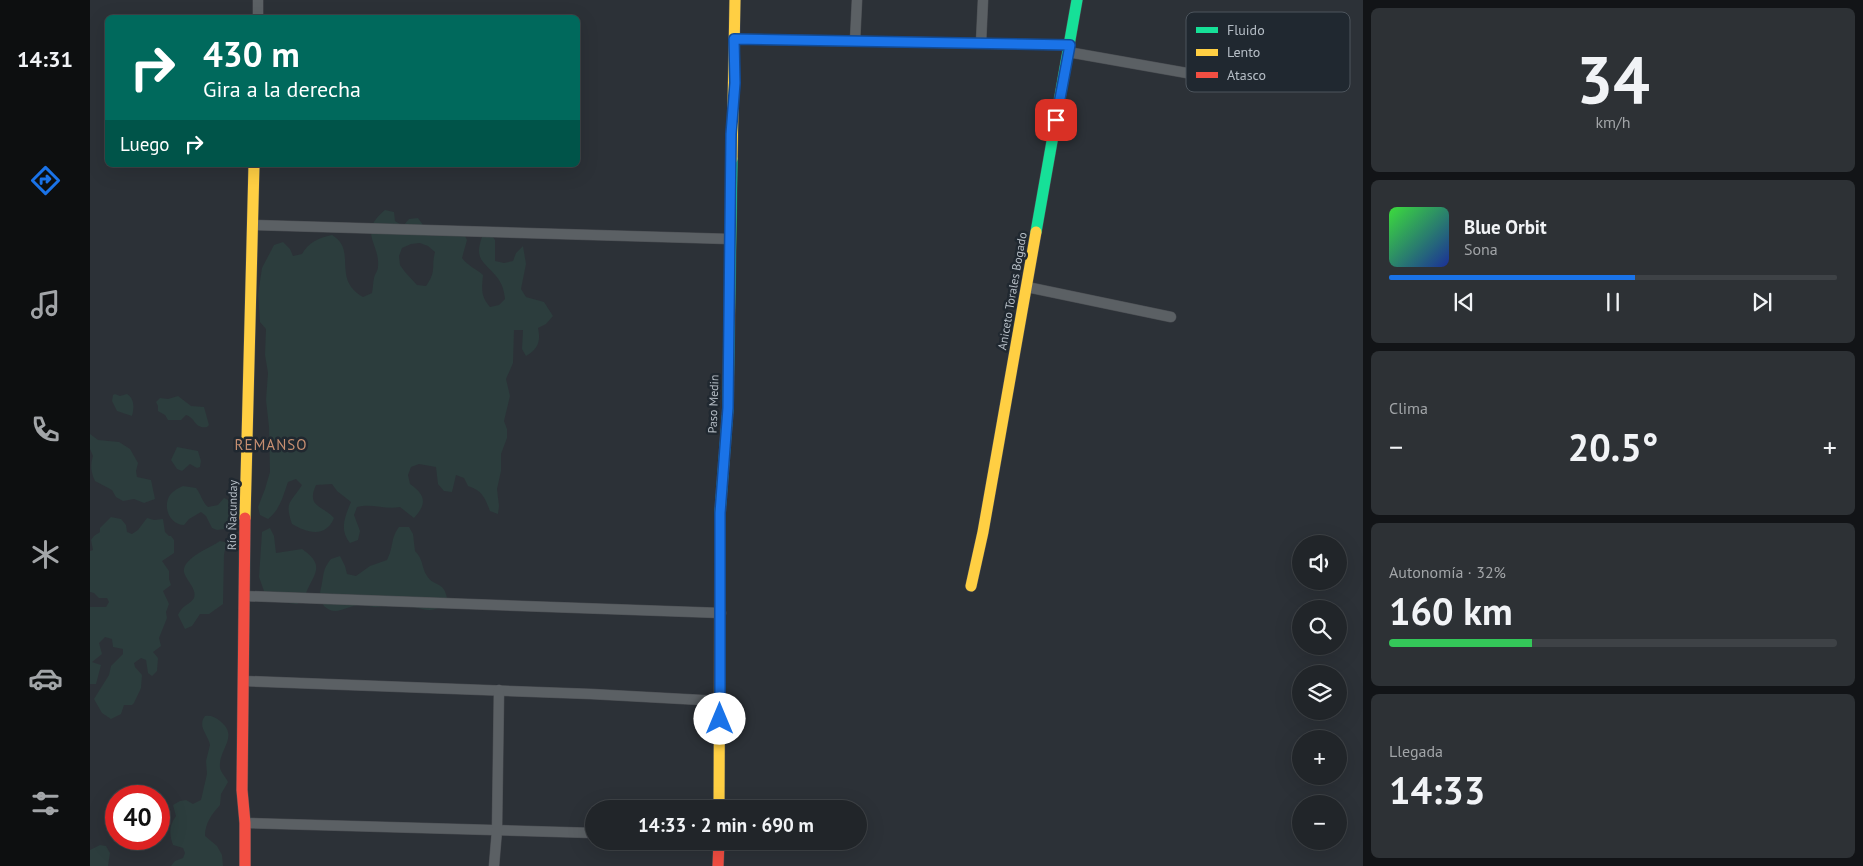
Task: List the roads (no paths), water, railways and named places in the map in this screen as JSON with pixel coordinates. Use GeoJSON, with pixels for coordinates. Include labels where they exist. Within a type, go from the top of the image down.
{"type":"FeatureCollection","features":[{"type":"Feature","properties":{"kind":"street"},"geometry":{"type":"LineString","coordinates":[[258,0],[258,15]]}},
{"type":"Feature","properties":{"kind":"street","name":"Paso Medin"},"geometry":{"type":"LineString","coordinates":[[719,800],[720,513],[728,408],[731,134],[735,83],[735,0]]}},
{"type":"Feature","properties":{"kind":"street"},"geometry":{"type":"LineString","coordinates":[[855,41],[857,0]]}},
{"type":"Feature","properties":{"kind":"street"},"geometry":{"type":"LineString","coordinates":[[981,43],[983,0]]}},
{"type":"Feature","properties":{"kind":"street","name":"Aniceto Torales Bogado"},"geometry":{"type":"LineString","coordinates":[[971,586],[1027,288],[1077,0]]}},
{"type":"Feature","properties":{"kind":"street"},"geometry":{"type":"LineString","coordinates":[[734,39],[981,43],[1069,48],[1186,72]]}},
{"type":"Feature","properties":{"kind":"street","name":"Río Ñacunday"},"geometry":{"type":"LineString","coordinates":[[245,866],[245,823],[242,790],[244,596],[254,167]]}},
{"type":"Feature","properties":{"kind":"street"},"geometry":{"type":"LineString","coordinates":[[253,225],[730,240]]}},
{"type":"Feature","properties":{"kind":"street"},"geometry":{"type":"LineString","coordinates":[[1027,288],[1171,316]]}},
{"type":"Feature","properties":{"kind":"street"},"geometry":{"type":"LineString","coordinates":[[244,596],[721,613]]}},
{"type":"Feature","properties":{"kind":"street"},"geometry":{"type":"LineString","coordinates":[[244,681],[720,700]]}},
{"type":"Feature","properties":{"kind":"street"},"geometry":{"type":"LineString","coordinates":[[494,866],[497,830],[499,690]]}},
{"type":"Feature","properties":{"kind":"street"},"geometry":{"type":"LineString","coordinates":[[245,823],[585,833]]}},
{"type":"Feature","properties":{"kind":"street"},"geometry":{"type":"LineString","coordinates":[[718,866],[719,850]]}},
{"type":"Feature","properties":{"kind":"district","name":"REMANSO"},"geometry":{"type":"Point","coordinates":[271,444]}}]}
